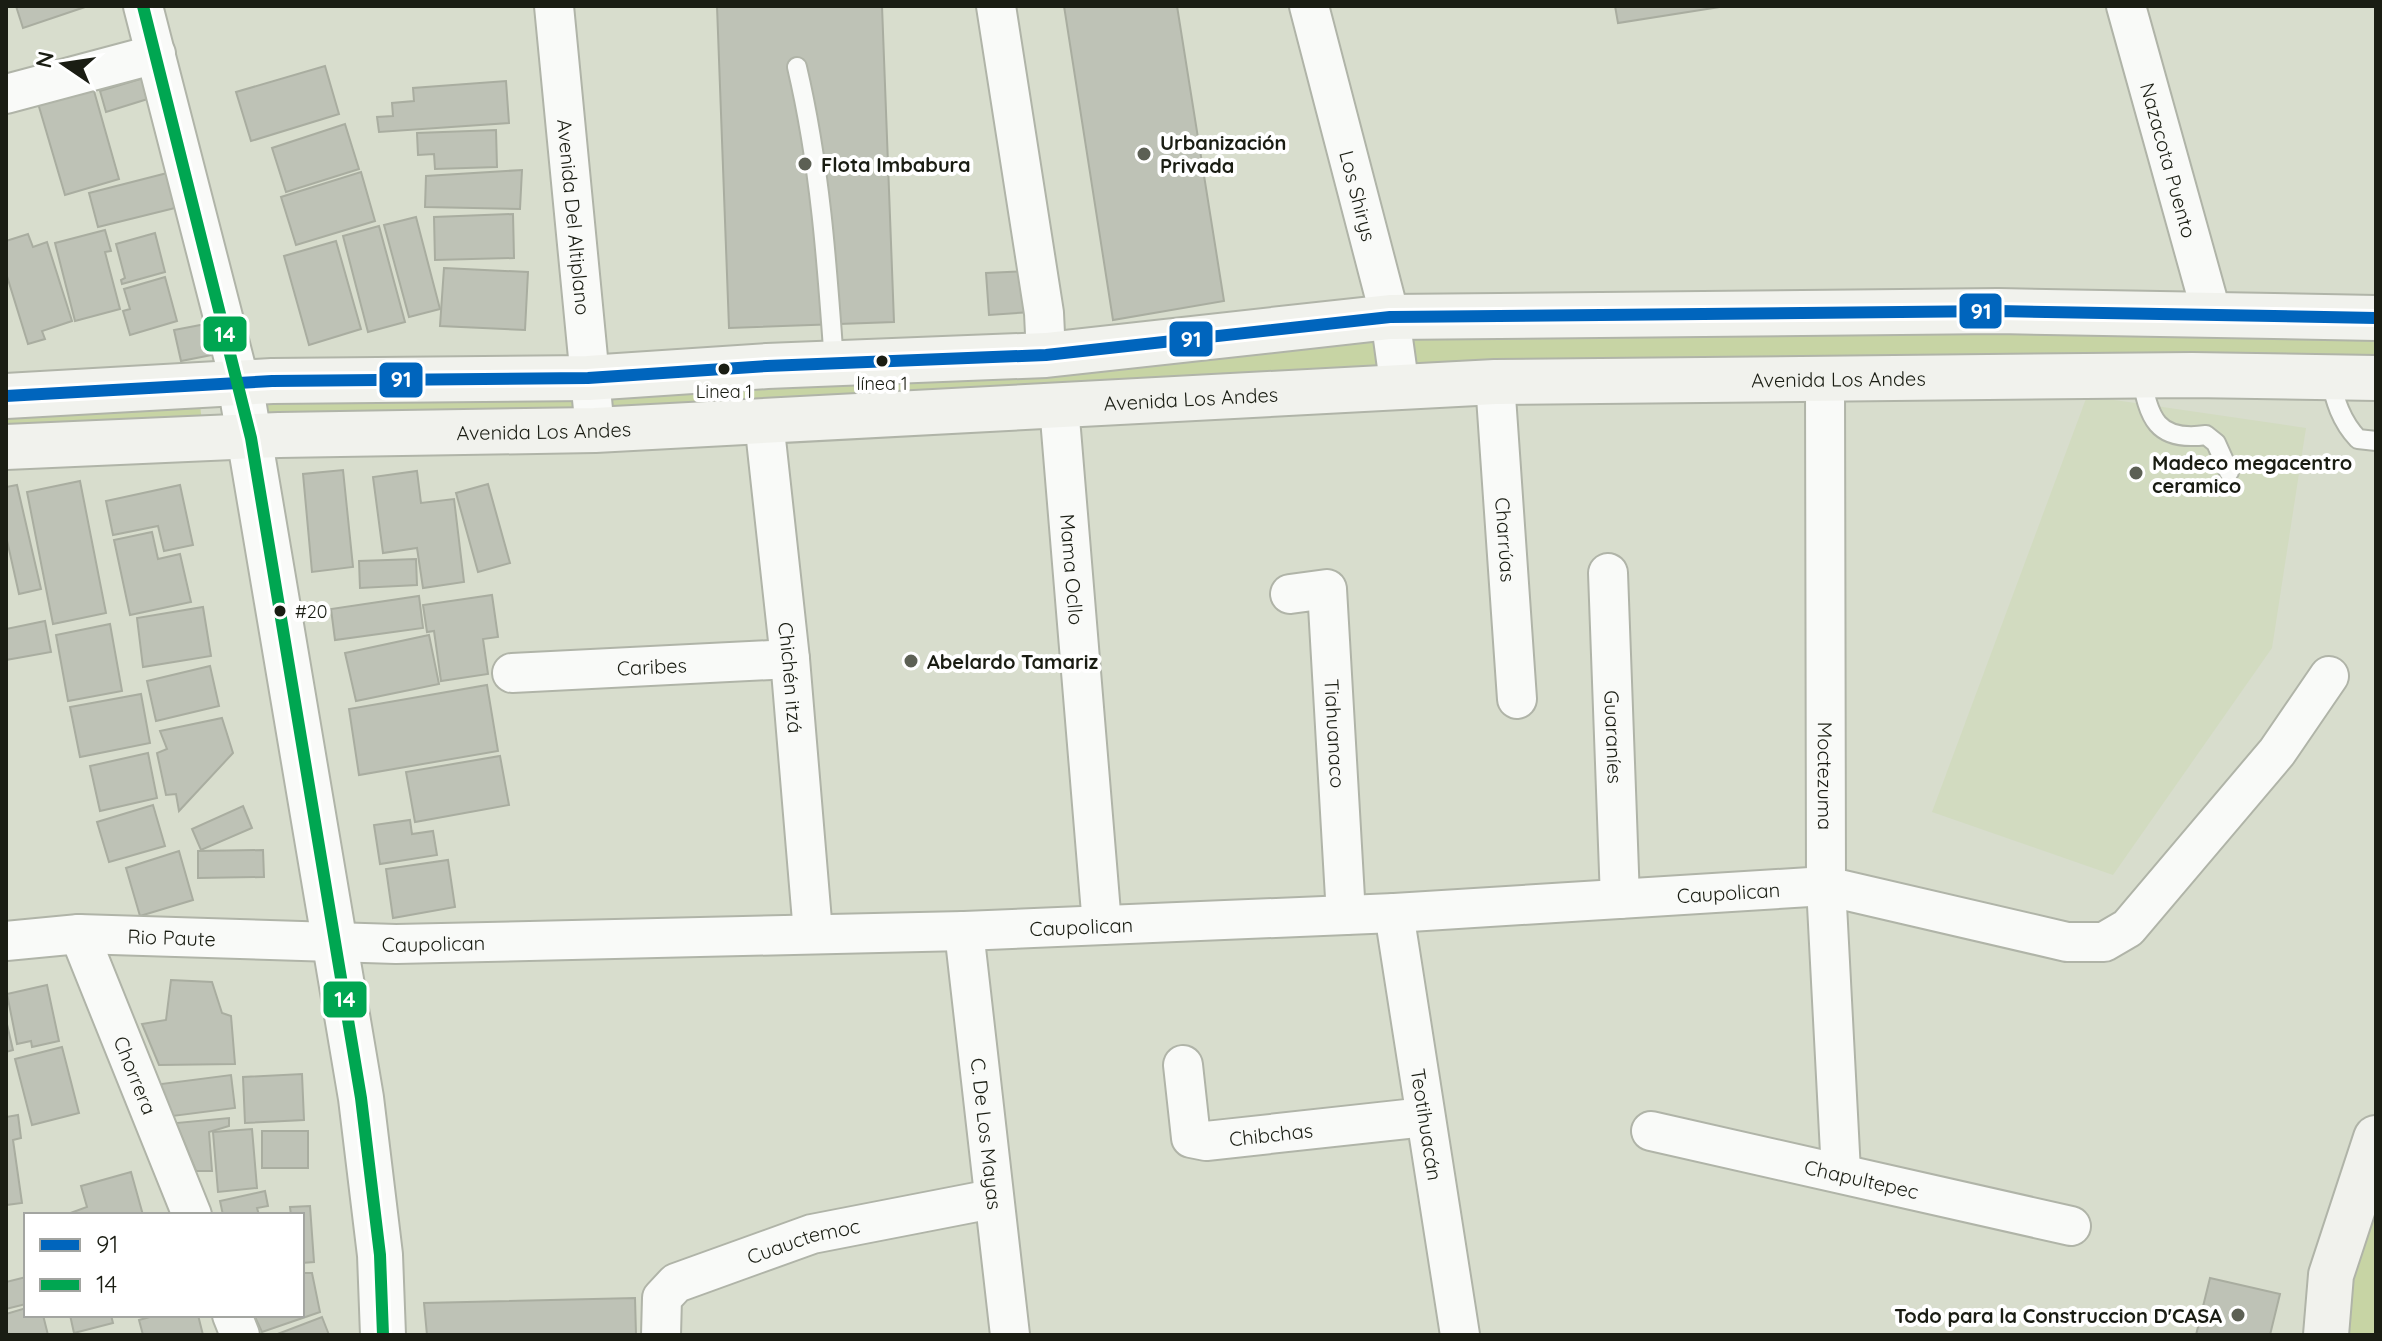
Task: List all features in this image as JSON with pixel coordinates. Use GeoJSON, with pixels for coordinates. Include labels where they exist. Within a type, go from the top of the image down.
{"type":"FeatureCollection","features":[{"type":"Feature","properties":{"kind":"main road"},"geometry":{"type":"LineString","coordinates":[[6,396],[240,383],[588,378],[834,363],[1046,355],[1390,317],[1998,311],[2376,318]]}},
{"type":"Feature","properties":{"kind":"main road","name":"Avenida Los Andes"},"geometry":{"type":"LineString","coordinates":[[6,447],[279,435],[595,430],[1495,382],[2141,375],[2376,378]]}},
{"type":"Feature","properties":{"kind":"main road"},"geometry":{"type":"LineString","coordinates":[[2326,1335],[2331,1275],[2372,1162]]}},
{"type":"Feature","properties":{"kind":"street"},"geometry":{"type":"LineString","coordinates":[[143,6],[240,383],[251,438],[337,941],[378,1239],[383,1335]]}},
{"type":"Feature","properties":{"kind":"street","name":"Avenida Del Altiplano"},"geometry":{"type":"LineString","coordinates":[[554,6],[595,430]]}},
{"type":"Feature","properties":{"kind":"street"},"geometry":{"type":"LineString","coordinates":[[996,6],[1044,313],[1046,355]]}},
{"type":"Feature","properties":{"kind":"street","name":"Los Shirys"},"geometry":{"type":"LineString","coordinates":[[1309,6],[1390,317],[1400,389]]}},
{"type":"Feature","properties":{"kind":"street","name":"Nazacota Puento"},"geometry":{"type":"LineString","coordinates":[[2126,6],[2212,315]]}},
{"type":"Feature","properties":{"kind":"street"},"geometry":{"type":"LineString","coordinates":[[6,94],[156,54]]}},
{"type":"Feature","properties":{"kind":"street","name":"Moctezuma"},"geometry":{"type":"LineString","coordinates":[[1825,380],[1826,886],[1841,1172]]}},
{"type":"Feature","properties":{"kind":"street","name":"Charrúas"},"geometry":{"type":"LineString","coordinates":[[1495,382],[1517,699]]}},
{"type":"Feature","properties":{"kind":"street","name":"Mama Ocllo"},"geometry":{"type":"LineString","coordinates":[[1059,406],[1102,925]]}},
{"type":"Feature","properties":{"kind":"street","name":"Chichén itzá"},"geometry":{"type":"LineString","coordinates":[[764,421],[790,659],[813,933]]}},
{"type":"Feature","properties":{"kind":"street","name":"Guaraníes"},"geometry":{"type":"LineString","coordinates":[[1608,573],[1620,899]]}},
{"type":"Feature","properties":{"kind":"street","name":"Tiahuanaco"},"geometry":{"type":"LineString","coordinates":[[1290,594],[1327,589],[1346,915]]}},
{"type":"Feature","properties":{"kind":"street","name":"Caribes"},"geometry":{"type":"LineString","coordinates":[[512,673],[790,659]]}},
{"type":"Feature","properties":{"kind":"street","name":"Caupolican"},"geometry":{"type":"LineString","coordinates":[[337,941],[396,944],[964,931],[1394,913],[1826,886],[2067,942],[2104,942],[2128,928],[2277,752],[2329,676]]}},
{"type":"Feature","properties":{"kind":"street","name":"Teotihuacán"},"geometry":{"type":"LineString","coordinates":[[1394,913],[1460,1335]]}},
{"type":"Feature","properties":{"kind":"street","name":"C. De Los Mayas"},"geometry":{"type":"LineString","coordinates":[[964,931],[992,1199],[1010,1335]]}},
{"type":"Feature","properties":{"kind":"street","name":"Rio Paute"},"geometry":{"type":"LineString","coordinates":[[6,941],[79,934],[337,941]]}},
{"type":"Feature","properties":{"kind":"street","name":"Chorrera"},"geometry":{"type":"LineString","coordinates":[[79,934],[191,1213]]}},
{"type":"Feature","properties":{"kind":"street","name":"Chibchas"},"geometry":{"type":"LineString","coordinates":[[1183,1065],[1191,1138],[1206,1141],[1425,1117]]}},
{"type":"Feature","properties":{"kind":"street","name":"Chapultepec"},"geometry":{"type":"LineString","coordinates":[[1651,1131],[2071,1226]]}},
{"type":"Feature","properties":{"kind":"street","name":"Cuauctemoc"},"geometry":{"type":"LineString","coordinates":[[661,1335],[662,1298],[676,1283],[812,1234],[992,1199]]}},
{"type":"Feature","properties":{"kind":"lane"},"geometry":{"type":"LineString","coordinates":[[797,67],[811,127],[823,222],[834,363]]}},
{"type":"Feature","properties":{"kind":"lane"},"geometry":{"type":"LineString","coordinates":[[2141,375],[2150,418],[2168,433],[2185,438],[2206,435],[2216,443],[2229,472]]}},
{"type":"Feature","properties":{"kind":"lane"},"geometry":{"type":"LineString","coordinates":[[2330,377],[2335,402],[2347,427],[2358,439],[2376,441]]}},
{"type":"Feature","properties":{"kind":"shaded area"},"geometry":{"type":"Polygon","coordinates":[[[2087,396],[2306,428],[2272,648],[2113,875],[1932,812],[2087,396]]]}},
{"type":"Feature","properties":{"kind":"green space"},"geometry":{"type":"Polygon","coordinates":[[[2376,318],[2376,380],[1825,380],[265,428],[261,386],[1172,343],[2376,318]]]}},
{"type":"Feature","properties":{"kind":"green space"},"geometry":{"type":"Polygon","coordinates":[[[198,387],[204,440],[6,447],[6,396],[198,387]]]}},
{"type":"Feature","properties":{"kind":"green space"},"geometry":{"type":"Polygon","coordinates":[[[2376,1177],[2376,1335],[2326,1335],[2376,1177]]]}},
{"type":"Feature","properties":{"kind":"building"},"geometry":{"type":"Polygon","coordinates":[[[16,6],[88,6],[23,28],[16,6]]]}},
{"type":"Feature","properties":{"kind":"building","name":"Flota Imbabura"},"geometry":{"type":"Polygon","coordinates":[[[717,6],[882,6],[894,322],[729,328],[717,6]]]}},
{"type":"Feature","properties":{"kind":"building","name":"Urbanización Privada"},"geometry":{"type":"Polygon","coordinates":[[[1064,6],[1177,6],[1224,301],[1113,320],[1064,6]]]}},
{"type":"Feature","properties":{"kind":"building"},"geometry":{"type":"Polygon","coordinates":[[[1615,6],[1726,6],[1618,23],[1615,6]]]}},
{"type":"Feature","properties":{"kind":"building"},"geometry":{"type":"Polygon","coordinates":[[[325,66],[339,114],[251,141],[236,92],[325,66]]]}},
{"type":"Feature","properties":{"kind":"building"},"geometry":{"type":"Polygon","coordinates":[[[147,77],[154,97],[106,112],[100,91],[147,77]]]}},
{"type":"Feature","properties":{"kind":"building"},"geometry":{"type":"Polygon","coordinates":[[[506,81],[509,123],[379,132],[377,117],[393,116],[392,103],[414,101],[413,88],[506,81]]]}},
{"type":"Feature","properties":{"kind":"building"},"geometry":{"type":"Polygon","coordinates":[[[92,84],[119,179],[65,195],[37,100],[92,84]]]}},
{"type":"Feature","properties":{"kind":"building"},"geometry":{"type":"Polygon","coordinates":[[[345,124],[359,169],[286,192],[272,148],[345,124]]]}},
{"type":"Feature","properties":{"kind":"building"},"geometry":{"type":"Polygon","coordinates":[[[496,130],[497,167],[435,169],[434,154],[418,155],[417,133],[496,130]]]}},
{"type":"Feature","properties":{"kind":"building"},"geometry":{"type":"Polygon","coordinates":[[[522,170],[520,209],[425,207],[426,176],[522,170]]]}},
{"type":"Feature","properties":{"kind":"building"},"geometry":{"type":"Polygon","coordinates":[[[171,172],[179,207],[98,227],[89,193],[171,172]]]}},
{"type":"Feature","properties":{"kind":"building"},"geometry":{"type":"Polygon","coordinates":[[[361,172],[375,221],[296,245],[281,197],[361,172]]]}},
{"type":"Feature","properties":{"kind":"building"},"geometry":{"type":"Polygon","coordinates":[[[513,214],[514,258],[435,260],[434,217],[513,214]]]}},
{"type":"Feature","properties":{"kind":"building"},"geometry":{"type":"Polygon","coordinates":[[[416,217],[440,309],[409,317],[384,225],[416,217]]]}},
{"type":"Feature","properties":{"kind":"building"},"geometry":{"type":"Polygon","coordinates":[[[379,226],[405,322],[368,332],[343,236],[379,226]]]}},
{"type":"Feature","properties":{"kind":"building"},"geometry":{"type":"Polygon","coordinates":[[[105,230],[111,251],[105,252],[120,309],[75,321],[55,243],[105,230]]]}},
{"type":"Feature","properties":{"kind":"building"},"geometry":{"type":"Polygon","coordinates":[[[155,233],[165,272],[122,284],[121,280],[125,278],[116,244],[155,233]]]}},
{"type":"Feature","properties":{"kind":"building"},"geometry":{"type":"Polygon","coordinates":[[[28,234],[33,247],[47,242],[72,321],[42,331],[45,339],[28,344],[6,273],[6,241],[28,234]]]}},
{"type":"Feature","properties":{"kind":"building"},"geometry":{"type":"Polygon","coordinates":[[[336,241],[361,329],[309,345],[284,256],[336,241]]]}},
{"type":"Feature","properties":{"kind":"building"},"geometry":{"type":"Polygon","coordinates":[[[444,268],[528,272],[525,330],[440,326],[444,268]]]}},
{"type":"Feature","properties":{"kind":"building"},"geometry":{"type":"Polygon","coordinates":[[[1029,271],[1031,312],[989,315],[986,273],[1029,271]]]}},
{"type":"Feature","properties":{"kind":"building"},"geometry":{"type":"Polygon","coordinates":[[[165,277],[177,321],[130,335],[123,311],[130,309],[124,289],[165,277]]]}},
{"type":"Feature","properties":{"kind":"building"},"geometry":{"type":"Polygon","coordinates":[[[211,323],[217,354],[181,361],[174,330],[211,323]]]}},
{"type":"Feature","properties":{"kind":"building"},"geometry":{"type":"Polygon","coordinates":[[[343,470],[353,567],[312,572],[303,474],[343,470]]]}},
{"type":"Feature","properties":{"kind":"building"},"geometry":{"type":"Polygon","coordinates":[[[417,471],[421,503],[454,499],[464,582],[423,588],[417,548],[383,553],[373,477],[417,471]]]}},
{"type":"Feature","properties":{"kind":"building"},"geometry":{"type":"Polygon","coordinates":[[[80,481],[106,613],[53,624],[27,492],[80,481]]]}},
{"type":"Feature","properties":{"kind":"building"},"geometry":{"type":"Polygon","coordinates":[[[488,484],[510,563],[478,572],[456,493],[488,484]]]}},
{"type":"Feature","properties":{"kind":"building"},"geometry":{"type":"Polygon","coordinates":[[[17,485],[41,589],[19,594],[6,536],[6,487],[17,485]]]}},
{"type":"Feature","properties":{"kind":"building"},"geometry":{"type":"Polygon","coordinates":[[[180,485],[193,545],[164,551],[158,526],[113,535],[106,501],[180,485]]]}},
{"type":"Feature","properties":{"kind":"building"},"geometry":{"type":"Polygon","coordinates":[[[152,532],[158,559],[180,554],[191,602],[130,615],[114,540],[152,532]]]}},
{"type":"Feature","properties":{"kind":"building"},"geometry":{"type":"Polygon","coordinates":[[[416,559],[417,585],[360,588],[359,561],[416,559]]]}},
{"type":"Feature","properties":{"kind":"building"},"geometry":{"type":"Polygon","coordinates":[[[492,595],[498,637],[483,639],[488,674],[441,681],[434,631],[427,632],[423,605],[492,595]]]}},
{"type":"Feature","properties":{"kind":"building"},"geometry":{"type":"Polygon","coordinates":[[[419,596],[423,628],[335,640],[331,609],[419,596]]]}},
{"type":"Feature","properties":{"kind":"building"},"geometry":{"type":"Polygon","coordinates":[[[203,607],[211,656],[143,667],[137,618],[203,607]]]}},
{"type":"Feature","properties":{"kind":"building"},"geometry":{"type":"Polygon","coordinates":[[[45,621],[51,652],[6,660],[6,629],[45,621]]]}},
{"type":"Feature","properties":{"kind":"building"},"geometry":{"type":"Polygon","coordinates":[[[110,624],[122,691],[68,701],[56,635],[110,624]]]}},
{"type":"Feature","properties":{"kind":"building"},"geometry":{"type":"Polygon","coordinates":[[[429,635],[439,684],[356,701],[345,653],[429,635]]]}},
{"type":"Feature","properties":{"kind":"building"},"geometry":{"type":"Polygon","coordinates":[[[210,666],[219,706],[156,721],[147,681],[210,666]]]}},
{"type":"Feature","properties":{"kind":"building"},"geometry":{"type":"Polygon","coordinates":[[[487,685],[498,751],[359,775],[349,709],[487,685]]]}},
{"type":"Feature","properties":{"kind":"building"},"geometry":{"type":"Polygon","coordinates":[[[141,694],[150,743],[80,757],[70,707],[141,694]]]}},
{"type":"Feature","properties":{"kind":"building"},"geometry":{"type":"Polygon","coordinates":[[[222,718],[233,753],[179,811],[176,794],[166,795],[157,753],[167,749],[160,731],[222,718]]]}},
{"type":"Feature","properties":{"kind":"building"},"geometry":{"type":"Polygon","coordinates":[[[148,753],[157,798],[100,811],[90,766],[148,753]]]}},
{"type":"Feature","properties":{"kind":"building"},"geometry":{"type":"Polygon","coordinates":[[[500,756],[509,805],[415,822],[406,772],[500,756]]]}},
{"type":"Feature","properties":{"kind":"building"},"geometry":{"type":"Polygon","coordinates":[[[153,805],[165,846],[109,862],[97,822],[153,805]]]}},
{"type":"Feature","properties":{"kind":"building"},"geometry":{"type":"Polygon","coordinates":[[[243,806],[252,828],[201,850],[192,829],[243,806]]]}},
{"type":"Feature","properties":{"kind":"building"},"geometry":{"type":"Polygon","coordinates":[[[410,820],[412,834],[433,831],[437,855],[380,864],[374,825],[410,820]]]}},
{"type":"Feature","properties":{"kind":"building"},"geometry":{"type":"Polygon","coordinates":[[[263,850],[264,877],[198,878],[198,851],[263,850]]]}},
{"type":"Feature","properties":{"kind":"building"},"geometry":{"type":"Polygon","coordinates":[[[179,851],[193,900],[140,916],[126,868],[179,851]]]}},
{"type":"Feature","properties":{"kind":"building"},"geometry":{"type":"Polygon","coordinates":[[[448,860],[455,907],[393,918],[386,869],[448,860]]]}},
{"type":"Feature","properties":{"kind":"building"},"geometry":{"type":"Polygon","coordinates":[[[171,980],[212,982],[222,1013],[231,1016],[235,1064],[159,1065],[142,1024],[166,1020],[171,980]]]}},
{"type":"Feature","properties":{"kind":"building"},"geometry":{"type":"Polygon","coordinates":[[[47,985],[59,1041],[32,1047],[31,1041],[17,1044],[7,994],[47,985]]]}},
{"type":"Feature","properties":{"kind":"building"},"geometry":{"type":"Polygon","coordinates":[[[6,1020],[13,1050],[6,1052],[6,1020]]]}},
{"type":"Feature","properties":{"kind":"building"},"geometry":{"type":"Polygon","coordinates":[[[62,1047],[79,1113],[32,1125],[15,1059],[62,1047]]]}},
{"type":"Feature","properties":{"kind":"building"},"geometry":{"type":"Polygon","coordinates":[[[302,1074],[304,1120],[245,1123],[243,1077],[302,1074]]]}},
{"type":"Feature","properties":{"kind":"building"},"geometry":{"type":"Polygon","coordinates":[[[231,1075],[235,1108],[165,1117],[161,1084],[231,1075]]]}},
{"type":"Feature","properties":{"kind":"building"},"geometry":{"type":"Polygon","coordinates":[[[18,1115],[21,1138],[13,1140],[22,1203],[6,1205],[6,1117],[18,1115]]]}},
{"type":"Feature","properties":{"kind":"building"},"geometry":{"type":"Polygon","coordinates":[[[229,1118],[229,1126],[209,1132],[212,1171],[196,1171],[176,1123],[229,1118]]]}},
{"type":"Feature","properties":{"kind":"building"},"geometry":{"type":"Polygon","coordinates":[[[252,1129],[257,1188],[218,1192],[213,1132],[252,1129]]]}},
{"type":"Feature","properties":{"kind":"building"},"geometry":{"type":"Polygon","coordinates":[[[262,1131],[308,1131],[308,1168],[262,1168],[262,1131]]]}},
{"type":"Feature","properties":{"kind":"building"},"geometry":{"type":"Polygon","coordinates":[[[131,1172],[142,1213],[70,1213],[87,1207],[81,1186],[131,1172]]]}},
{"type":"Feature","properties":{"kind":"building"},"geometry":{"type":"Polygon","coordinates":[[[265,1191],[268,1206],[257,1208],[258,1213],[223,1213],[220,1201],[265,1191]]]}},
{"type":"Feature","properties":{"kind":"building"},"geometry":{"type":"Polygon","coordinates":[[[310,1206],[314,1262],[304,1263],[304,1213],[291,1213],[290,1207],[310,1206]]]}},
{"type":"Feature","properties":{"kind":"building"},"geometry":{"type":"Polygon","coordinates":[[[304,1273],[312,1273],[320,1312],[262,1332],[255,1317],[304,1317],[304,1273]]]}},
{"type":"Feature","properties":{"kind":"building"},"geometry":{"type":"Polygon","coordinates":[[[24,1278],[24,1304],[6,1309],[6,1282],[24,1278]]]}},
{"type":"Feature","properties":{"kind":"building","name":"Todo para la Construccion D'CASA"},"geometry":{"type":"Polygon","coordinates":[[[2210,1278],[2280,1294],[2270,1335],[2196,1335],[2210,1278]]]}},
{"type":"Feature","properties":{"kind":"building"},"geometry":{"type":"Polygon","coordinates":[[[635,1298],[636,1335],[427,1335],[424,1303],[635,1298]]]}},
{"type":"Feature","properties":{"kind":"building"},"geometry":{"type":"Polygon","coordinates":[[[24,1309],[24,1317],[44,1317],[48,1335],[6,1335],[6,1314],[24,1309]]]}},
{"type":"Feature","properties":{"kind":"building"},"geometry":{"type":"Polygon","coordinates":[[[70,1317],[112,1317],[113,1323],[74,1333],[70,1317]]]}},
{"type":"Feature","properties":{"kind":"building"},"geometry":{"type":"Polygon","coordinates":[[[150,1317],[198,1317],[203,1335],[143,1335],[139,1320],[150,1317]]]}},
{"type":"Feature","properties":{"kind":"building"},"geometry":{"type":"Polygon","coordinates":[[[322,1317],[329,1335],[275,1335],[322,1317]]]}},
{"type":"Feature","properties":{"kind":"transit line","name":"14"},"geometry":{"type":"LineString","coordinates":[[143,6],[251,438],[361,1098],[380,1255],[383,1335]]}},
{"type":"Feature","properties":{"kind":"transit line","name":"91"},"geometry":{"type":"LineString","coordinates":[[6,396],[272,381],[588,378],[767,366],[1046,355],[1390,317],[1998,311],[2376,318]]}},
{"type":"Feature","properties":{"kind":"place","name":"Urbanización Privada"},"geometry":{"type":"Point","coordinates":[1144,154]}},
{"type":"Feature","properties":{"kind":"place","name":"Flota Imbabura"},"geometry":{"type":"Point","coordinates":[805,164]}},
{"type":"Feature","properties":{"kind":"place","name":"línea 1"},"geometry":{"type":"Point","coordinates":[882,361]}},
{"type":"Feature","properties":{"kind":"place","name":"Linea 1"},"geometry":{"type":"Point","coordinates":[724,369]}},
{"type":"Feature","properties":{"kind":"place","name":"Madeco megacentro ceramico"},"geometry":{"type":"Point","coordinates":[2136,473]}},
{"type":"Feature","properties":{"kind":"place","name":"#20"},"geometry":{"type":"Point","coordinates":[280,611]}},
{"type":"Feature","properties":{"kind":"place","name":"Abelardo Tamariz"},"geometry":{"type":"Point","coordinates":[911,661]}},
{"type":"Feature","properties":{"kind":"place","name":"Todo para la Construccion D'CASA"},"geometry":{"type":"Point","coordinates":[2238,1315]}}]}
